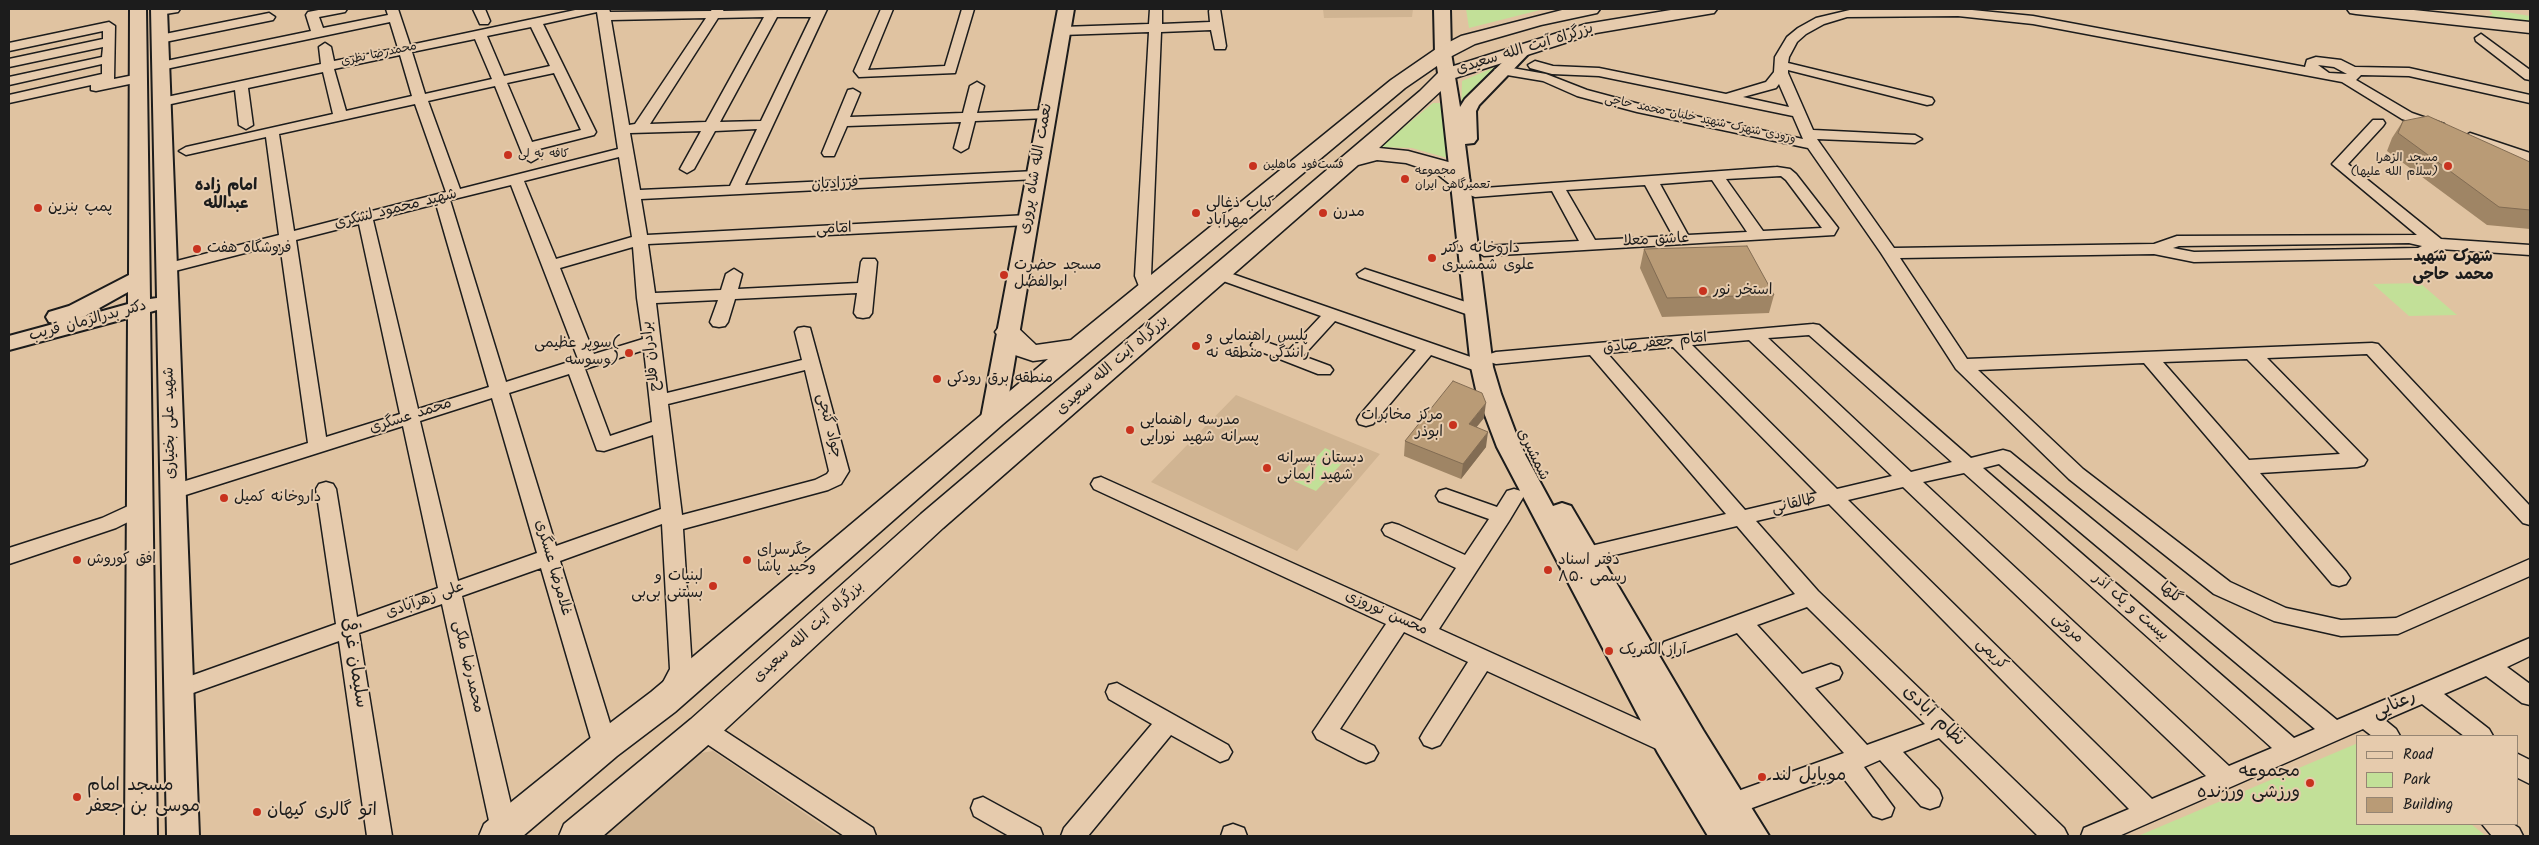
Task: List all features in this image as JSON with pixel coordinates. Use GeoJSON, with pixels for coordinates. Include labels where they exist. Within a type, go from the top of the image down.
{"type":"FeatureCollection","features":[{"type":"Feature","properties":{"kind":"highway","name":"بزرگراه آیت الله سعیدی"},"geometry":{"type":"LineString","coordinates":[[500,833],[605,746],[663,702],[993,418],[1363,111],[1443,53],[1468,40],[1509,27],[1591,9]]}},
{"type":"Feature","properties":{"kind":"highway","name":"بزرگراه آیت الله سعیدی"},"geometry":{"type":"LineString","coordinates":[[1443,53],[1601,9]]}},
{"type":"Feature","properties":{"kind":"highway","name":"بزرگراه آیت الله سعیدی"},"geometry":{"type":"LineString","coordinates":[[577,836],[703,728],[932,521],[1350,161],[1448,74],[1514,59],[1610,25],[1708,9]]}},
{"type":"Feature","properties":{"kind":"highway"},"geometry":{"type":"LineString","coordinates":[[2356,9],[2425,15],[2530,28]]}},
{"type":"Feature","properties":{"kind":"highway"},"geometry":{"type":"LineString","coordinates":[[2425,15],[2473,14],[2480,13],[2479,9]]}},
{"type":"Feature","properties":{"kind":"highway"},"geometry":{"type":"LineString","coordinates":[[1350,161],[1377,154],[1408,157],[1444,168],[1467,186]]}},
{"type":"Feature","properties":{"kind":"highway"},"geometry":{"type":"LineString","coordinates":[[1008,332],[1024,348],[1033,353],[1079,347]]}},
{"type":"Feature","properties":{"kind":"main road"},"geometry":{"type":"LineString","coordinates":[[138,9],[139,78]]}},
{"type":"Feature","properties":{"kind":"main road","name":"نعمت الله شاه پروری"},"geometry":{"type":"LineString","coordinates":[[993,418],[1066,9]]}},
{"type":"Feature","properties":{"kind":"main road","name":"شمشیری"},"geometry":{"type":"LineString","coordinates":[[1442,9],[1443,53],[1467,186],[1476,252],[1489,363],[1489,394],[1509,447],[1576,556],[1722,817],[1753,836]]}},
{"type":"Feature","properties":{"kind":"main road"},"geometry":{"type":"LineString","coordinates":[[2425,15],[2530,32]]}},
{"type":"Feature","properties":{"kind":"main road","name":"شهید علی بختیاری"},"geometry":{"type":"LineString","coordinates":[[162,19],[161,66],[183,836]]}},
{"type":"Feature","properties":{"kind":"main road","name":"شمشیری"},"geometry":{"type":"LineString","coordinates":[[1467,186],[1467,112],[1481,90],[1514,59]]}},
{"type":"Feature","properties":{"kind":"main road","name":"شهید علی بختیاری"},"geometry":{"type":"LineString","coordinates":[[139,78],[141,836]]}},
{"type":"Feature","properties":{"kind":"main road"},"geometry":{"type":"LineString","coordinates":[[75,319],[139,278]]}},
{"type":"Feature","properties":{"kind":"main road","name":"دکتر بدرالزمان قریب"},"geometry":{"type":"LineString","coordinates":[[139,320],[168,301]]}},
{"type":"Feature","properties":{"kind":"main road"},"geometry":{"type":"LineString","coordinates":[[75,319],[108,324],[139,320]]}},
{"type":"Feature","properties":{"kind":"main road","name":"دکتر بدرالزمان قریب"},"geometry":{"type":"LineString","coordinates":[[9,330],[75,319]]}},
{"type":"Feature","properties":{"kind":"main road","name":"دکتر بدرالزمان قریب"},"geometry":{"type":"LineString","coordinates":[[9,343],[75,319]]}},
{"type":"Feature","properties":{"kind":"main road"},"geometry":{"type":"LineString","coordinates":[[139,508],[172,492]]}},
{"type":"Feature","properties":{"kind":"street"},"geometry":{"type":"LineString","coordinates":[[162,19],[252,9]]}},
{"type":"Feature","properties":{"kind":"street"},"geometry":{"type":"LineString","coordinates":[[318,33],[312,15],[341,9]]}},
{"type":"Feature","properties":{"kind":"street"},"geometry":{"type":"LineString","coordinates":[[479,9],[484,21]]}},
{"type":"Feature","properties":{"kind":"street"},"geometry":{"type":"LineString","coordinates":[[527,148],[589,132],[529,9]]}},
{"type":"Feature","properties":{"kind":"street"},"geometry":{"type":"LineString","coordinates":[[888,9],[861,73],[868,75],[950,70],[968,9]]}},
{"type":"Feature","properties":{"kind":"street"},"geometry":{"type":"LineString","coordinates":[[1148,290],[1143,276],[1156,9]]}},
{"type":"Feature","properties":{"kind":"street"},"geometry":{"type":"LineString","coordinates":[[1215,10],[1220,46]]}},
{"type":"Feature","properties":{"kind":"street","name":"محمدرضا نظری"},"geometry":{"type":"LineString","coordinates":[[162,102],[328,69],[535,22],[601,11],[821,11]]}},
{"type":"Feature","properties":{"kind":"street","name":"برادران فلاح"},"geometry":{"type":"LineString","coordinates":[[601,11],[640,240],[645,298],[672,519],[681,668],[663,702]]}},
{"type":"Feature","properties":{"kind":"street"},"geometry":{"type":"LineString","coordinates":[[687,169],[774,11]]}},
{"type":"Feature","properties":{"kind":"street"},"geometry":{"type":"LineString","coordinates":[[735,190],[821,11]]}},
{"type":"Feature","properties":{"kind":"street"},"geometry":{"type":"LineString","coordinates":[[2530,158],[2407,116],[2359,89],[2350,75],[2336,63],[2312,63],[2311,67],[2318,73],[2033,20],[1958,12],[1874,11],[1846,13],[1820,21],[1802,31],[1792,40],[1782,57],[1782,69],[1811,139],[1962,364],[2083,480],[2222,588],[2282,615],[2341,628],[2398,626],[2530,567]]}},
{"type":"Feature","properties":{"kind":"street"},"geometry":{"type":"LineString","coordinates":[[640,128],[716,12]]}},
{"type":"Feature","properties":{"kind":"street"},"geometry":{"type":"LineString","coordinates":[[161,66],[318,33],[394,13]]}},
{"type":"Feature","properties":{"kind":"street","name":"غلامرضا عسگری"},"geometry":{"type":"LineString","coordinates":[[394,13],[448,196],[500,389],[605,746]]}},
{"type":"Feature","properties":{"kind":"street"},"geometry":{"type":"LineString","coordinates":[[162,19],[269,17]]}},
{"type":"Feature","properties":{"kind":"street"},"geometry":{"type":"LineString","coordinates":[[9,47],[109,26],[109,77],[9,106]]}},
{"type":"Feature","properties":{"kind":"street"},"geometry":{"type":"LineString","coordinates":[[1062,31],[1216,26]]}},
{"type":"Feature","properties":{"kind":"street"},"geometry":{"type":"LineString","coordinates":[[481,37],[537,174]]}},
{"type":"Feature","properties":{"kind":"street"},"geometry":{"type":"LineString","coordinates":[[51,93],[55,38]]}},
{"type":"Feature","properties":{"kind":"street"},"geometry":{"type":"LineString","coordinates":[[2481,38],[2530,76]]}},
{"type":"Feature","properties":{"kind":"street"},"geometry":{"type":"LineString","coordinates":[[9,63],[109,42]]}},
{"type":"Feature","properties":{"kind":"street"},"geometry":{"type":"LineString","coordinates":[[325,47],[328,69],[341,116]]}},
{"type":"Feature","properties":{"kind":"street"},"geometry":{"type":"LineString","coordinates":[[9,81],[109,59]]}},
{"type":"Feature","properties":{"kind":"street"},"geometry":{"type":"LineString","coordinates":[[1514,59],[1552,70],[1599,72],[1799,113]]}},
{"type":"Feature","properties":{"kind":"street","name":"ورودی شهرک شهید خلبان محمد حاجی"},"geometry":{"type":"LineString","coordinates":[[1514,59],[1546,78],[1582,93],[1642,110],[1811,139],[1915,139]]}},
{"type":"Feature","properties":{"kind":"street"},"geometry":{"type":"LineString","coordinates":[[186,151],[558,68]]}},
{"type":"Feature","properties":{"kind":"street"},"geometry":{"type":"LineString","coordinates":[[1726,98],[1771,84],[1782,69]]}},
{"type":"Feature","properties":{"kind":"street"},"geometry":{"type":"LineString","coordinates":[[1782,69],[1927,101]]}},
{"type":"Feature","properties":{"kind":"street"},"geometry":{"type":"LineString","coordinates":[[2350,75],[2373,70],[2409,72],[2530,99]]}},
{"type":"Feature","properties":{"kind":"street"},"geometry":{"type":"LineString","coordinates":[[9,99],[139,78]]}},
{"type":"Feature","properties":{"kind":"street"},"geometry":{"type":"LineString","coordinates":[[241,85],[246,125]]}},
{"type":"Feature","properties":{"kind":"street"},"geometry":{"type":"LineString","coordinates":[[961,148],[977,86]]}},
{"type":"Feature","properties":{"kind":"street"},"geometry":{"type":"LineString","coordinates":[[828,153],[853,93]]}},
{"type":"Feature","properties":{"kind":"street"},"geometry":{"type":"LineString","coordinates":[[841,122],[1047,114]]}},
{"type":"Feature","properties":{"kind":"street"},"geometry":{"type":"LineString","coordinates":[[2378,123],[2339,164],[2438,244]]}},
{"type":"Feature","properties":{"kind":"street"},"geometry":{"type":"LineString","coordinates":[[622,129],[766,125]]}},
{"type":"Feature","properties":{"kind":"street"},"geometry":{"type":"LineString","coordinates":[[272,132],[318,446]]}},
{"type":"Feature","properties":{"kind":"street","name":"شهید محمود لشکری"},"geometry":{"type":"LineString","coordinates":[[167,268],[626,151]]}},
{"type":"Feature","properties":{"kind":"street","name":"عاشق معلا"},"geometry":{"type":"LineString","coordinates":[[1476,252],[1589,244],[1828,232],[1830,228],[1791,177],[1785,172],[1716,175]]}},
{"type":"Feature","properties":{"kind":"street","name":"فرزادیان"},"geometry":{"type":"LineString","coordinates":[[633,195],[1036,175]]}},
{"type":"Feature","properties":{"kind":"street"},"geometry":{"type":"LineString","coordinates":[[1467,186],[1557,187],[1716,175],[1758,236]]}},
{"type":"Feature","properties":{"kind":"street"},"geometry":{"type":"LineString","coordinates":[[516,179],[550,266],[582,363],[604,445],[660,426]]}},
{"type":"Feature","properties":{"kind":"street"},"geometry":{"type":"LineString","coordinates":[[1650,180],[1682,240]]}},
{"type":"Feature","properties":{"kind":"street"},"geometry":{"type":"LineString","coordinates":[[1557,187],[1589,244]]}},
{"type":"Feature","properties":{"kind":"street","name":"محمدرضا ملکی"},"geometry":{"type":"LineString","coordinates":[[365,218],[451,592],[500,833]]}},
{"type":"Feature","properties":{"kind":"street","name":"امامی"},"geometry":{"type":"LineString","coordinates":[[550,266],[640,240],[1028,220]]}},
{"type":"Feature","properties":{"kind":"street"},"geometry":{"type":"LineString","coordinates":[[1889,253],[2154,249],[2204,257],[2421,253],[2438,244],[2530,250]]}},
{"type":"Feature","properties":{"kind":"street"},"geometry":{"type":"LineString","coordinates":[[863,313],[869,262]]}},
{"type":"Feature","properties":{"kind":"street"},"geometry":{"type":"LineString","coordinates":[[719,322],[734,274]]}},
{"type":"Feature","properties":{"kind":"street"},"geometry":{"type":"LineString","coordinates":[[1218,274],[1427,348],[1489,363]]}},
{"type":"Feature","properties":{"kind":"street"},"geometry":{"type":"LineString","coordinates":[[1365,274],[1482,312]]}},
{"type":"Feature","properties":{"kind":"street"},"geometry":{"type":"LineString","coordinates":[[645,298],[866,288]]}},
{"type":"Feature","properties":{"kind":"street"},"geometry":{"type":"LineString","coordinates":[[1292,357],[1331,315]]}},
{"type":"Feature","properties":{"kind":"street","name":"امام جعفر صادق"},"geometry":{"type":"LineString","coordinates":[[1489,363],[1596,350],[1814,329]]}},
{"type":"Feature","properties":{"kind":"street","name":"بیست و یک آذر"},"geometry":{"type":"LineString","coordinates":[[1814,329],[2292,751]]}},
{"type":"Feature","properties":{"kind":"street"},"geometry":{"type":"LineString","coordinates":[[658,401],[812,363],[804,332]]}},
{"type":"Feature","properties":{"kind":"street"},"geometry":{"type":"LineString","coordinates":[[1753,334],[1907,479]]}},
{"type":"Feature","properties":{"kind":"street","name":"محمد عسگری"},"geometry":{"type":"LineString","coordinates":[[172,492],[651,342]]}},
{"type":"Feature","properties":{"kind":"street","name":"کریمی"},"geometry":{"type":"LineString","coordinates":[[1678,342],[2150,813]]}},
{"type":"Feature","properties":{"kind":"street"},"geometry":{"type":"LineString","coordinates":[[1260,345],[1324,370]]}},
{"type":"Feature","properties":{"kind":"street"},"geometry":{"type":"LineString","coordinates":[[1366,420],[1427,348]]}},
{"type":"Feature","properties":{"kind":"street"},"geometry":{"type":"LineString","coordinates":[[1962,364],[2372,348],[2530,518]]}},
{"type":"Feature","properties":{"kind":"street","name":"نظام آبادی"},"geometry":{"type":"LineString","coordinates":[[1596,350],[1810,597],[2056,836]]}},
{"type":"Feature","properties":{"kind":"street"},"geometry":{"type":"LineString","coordinates":[[2245,466],[2357,460],[2252,353]]}},
{"type":"Feature","properties":{"kind":"street"},"geometry":{"type":"LineString","coordinates":[[2149,357],[2245,466],[2339,578]]}},
{"type":"Feature","properties":{"kind":"street","name":"جواد گنجی"},"geometry":{"type":"LineString","coordinates":[[672,519],[821,485],[838,475],[839,471],[812,363]]}},
{"type":"Feature","properties":{"kind":"street","name":"طالقانی"},"geometry":{"type":"LineString","coordinates":[[1576,556],[2003,457]]}},
{"type":"Feature","properties":{"kind":"street","name":"گلها"},"geometry":{"type":"LineString","coordinates":[[2003,457],[2335,732]]}},
{"type":"Feature","properties":{"kind":"street","name":"مروتی"},"geometry":{"type":"LineString","coordinates":[[1907,479],[2226,780]]}},
{"type":"Feature","properties":{"kind":"street","name":"محسن نوروزی"},"geometry":{"type":"LineString","coordinates":[[1102,484],[1483,658],[1681,742]]}},
{"type":"Feature","properties":{"kind":"street","name":"سلیمان غرقی"},"geometry":{"type":"LineString","coordinates":[[326,489],[380,836]]}},
{"type":"Feature","properties":{"kind":"street"},"geometry":{"type":"LineString","coordinates":[[1446,496],[1502,516]]}},
{"type":"Feature","properties":{"kind":"street"},"geometry":{"type":"LineString","coordinates":[[1426,632],[1514,496]]}},
{"type":"Feature","properties":{"kind":"street"},"geometry":{"type":"LineString","coordinates":[[9,556],[109,523],[139,508]]}},
{"type":"Feature","properties":{"kind":"street","name":"علی زهرآبادی"},"geometry":{"type":"LineString","coordinates":[[179,689],[549,557],[672,519]]}},
{"type":"Feature","properties":{"kind":"street"},"geometry":{"type":"LineString","coordinates":[[1392,530],[1469,565]]}},
{"type":"Feature","properties":{"kind":"street"},"geometry":{"type":"LineString","coordinates":[[1672,648],[1810,597]]}},
{"type":"Feature","properties":{"kind":"street"},"geometry":{"type":"LineString","coordinates":[[1366,753],[1325,732],[1400,620]]}},
{"type":"Feature","properties":{"kind":"street"},"geometry":{"type":"LineString","coordinates":[[1742,622],[1864,756],[1930,798]]}},
{"type":"Feature","properties":{"kind":"street","name":"رعنایی"},"geometry":{"type":"LineString","coordinates":[[2093,836],[2226,780],[2530,646]]}},
{"type":"Feature","properties":{"kind":"street"},"geometry":{"type":"LineString","coordinates":[[1432,738],[1483,658]]}},
{"type":"Feature","properties":{"kind":"street"},"geometry":{"type":"LineString","coordinates":[[2488,665],[2530,696]]}},
{"type":"Feature","properties":{"kind":"street"},"geometry":{"type":"LineString","coordinates":[[1798,685],[1831,672]]}},
{"type":"Feature","properties":{"kind":"street"},"geometry":{"type":"LineString","coordinates":[[1117,692],[1220,752]]}},
{"type":"Feature","properties":{"kind":"street"},"geometry":{"type":"LineString","coordinates":[[2425,693],[2480,735]]}},
{"type":"Feature","properties":{"kind":"street"},"geometry":{"type":"LineString","coordinates":[[2366,718],[2387,735]]}},
{"type":"Feature","properties":{"kind":"street"},"geometry":{"type":"LineString","coordinates":[[1072,836],[1168,722]]}},
{"type":"Feature","properties":{"kind":"street"},"geometry":{"type":"LineString","coordinates":[[1722,817],[1864,756],[1943,727]]}},
{"type":"Feature","properties":{"kind":"street"},"geometry":{"type":"LineString","coordinates":[[703,728],[864,836]]}},
{"type":"Feature","properties":{"kind":"street"},"geometry":{"type":"LineString","coordinates":[[1864,756],[1882,808]]}},
{"type":"Feature","properties":{"kind":"street"},"geometry":{"type":"LineString","coordinates":[[2519,765],[2530,774]]}},
{"type":"Feature","properties":{"kind":"street"},"geometry":{"type":"LineString","coordinates":[[983,808],[1031,836]]}},
{"type":"Feature","properties":{"kind":"street"},"geometry":{"type":"LineString","coordinates":[[2496,825],[2510,836]]}},
{"type":"Feature","properties":{"kind":"shaded area"},"geometry":{"type":"Polygon","coordinates":[[[1323,9],[1413,9],[1412,17],[1324,18],[1323,9]]]}},
{"type":"Feature","properties":{"kind":"shaded area","name":"دبستان پسرانه شهید ایمانی"},"geometry":{"type":"Polygon","coordinates":[[[1236,395],[1380,454],[1297,551],[1151,482],[1236,395]]]}},
{"type":"Feature","properties":{"kind":"shaded area"},"geometry":{"type":"Polygon","coordinates":[[[713,751],[838,836],[590,836],[683,756],[713,751]]]}},
{"type":"Feature","properties":{"kind":"green space"},"geometry":{"type":"Polygon","coordinates":[[[1466,9],[1544,9],[1469,28],[1466,9]]]}},
{"type":"Feature","properties":{"kind":"green space"},"geometry":{"type":"Polygon","coordinates":[[[2488,9],[2530,16],[2530,22],[2487,17],[2493,14],[2488,9]]]}},
{"type":"Feature","properties":{"kind":"green space"},"geometry":{"type":"Polygon","coordinates":[[[1495,67],[1477,87],[1461,116],[1462,81],[1495,67]]]}},
{"type":"Feature","properties":{"kind":"green space"},"geometry":{"type":"Polygon","coordinates":[[[1433,103],[1441,103],[1447,158],[1412,148],[1380,147],[1433,103]]]}},
{"type":"Feature","properties":{"kind":"green space"},"geometry":{"type":"Polygon","coordinates":[[[2420,283],[2457,315],[2409,316],[2373,284],[2420,283]]]}},
{"type":"Feature","properties":{"kind":"green space"},"geometry":{"type":"Polygon","coordinates":[[[1325,448],[1347,458],[1316,491],[1294,481],[1325,448]]]}},
{"type":"Feature","properties":{"kind":"green space","name":"مجموعه ورزشی ورزنده"},"geometry":{"type":"Polygon","coordinates":[[[2356,744],[2356,825],[2472,825],[2486,836],[2138,836],[2356,744]]]}},
{"type":"Feature","properties":{"kind":"building"},"geometry":{"type":"Polygon","coordinates":[[[2428,116],[2530,162],[2530,210],[2499,207],[2398,133],[2403,121],[2428,116]]]}},
{"type":"Feature","properties":{"kind":"building"},"geometry":{"type":"Polygon","coordinates":[[[1747,246],[1774,295],[1667,298],[1644,249],[1747,246]]]}},
{"type":"Feature","properties":{"kind":"building","name":"مرکز مخابرات ابوذر"},"geometry":{"type":"Polygon","coordinates":[[[1453,381],[1482,393],[1486,403],[1469,424],[1488,432],[1463,464],[1405,441],[1453,381]]]}},
{"type":"Feature","properties":{"kind":"place","name":"کافه به لی"},"geometry":{"type":"Point","coordinates":[508,155]}},
{"type":"Feature","properties":{"kind":"place","name":"فست‌فود ماهلین"},"geometry":{"type":"Point","coordinates":[1253,166]}},
{"type":"Feature","properties":{"kind":"place","name":"مسجد الزهرا (سلام الله علیها)"},"geometry":{"type":"Point","coordinates":[2448,166]}},
{"type":"Feature","properties":{"kind":"place","name":"مجموعه تعمیرگاهی ایران"},"geometry":{"type":"Point","coordinates":[1405,179]}},
{"type":"Feature","properties":{"kind":"place","name":"پمپ بنزین"},"geometry":{"type":"Point","coordinates":[38,208]}},
{"type":"Feature","properties":{"kind":"place","name":"کباب ذغالی مهرآباد"},"geometry":{"type":"Point","coordinates":[1196,213]}},
{"type":"Feature","properties":{"kind":"place","name":"مدرن"},"geometry":{"type":"Point","coordinates":[1323,213]}},
{"type":"Feature","properties":{"kind":"place","name":"فروشگاه هفت"},"geometry":{"type":"Point","coordinates":[197,249]}},
{"type":"Feature","properties":{"kind":"place","name":"داروخانه دکتر علوی شمشیری"},"geometry":{"type":"Point","coordinates":[1432,258]}},
{"type":"Feature","properties":{"kind":"place","name":"مسجد حضرت ابوالفضل"},"geometry":{"type":"Point","coordinates":[1004,275]}},
{"type":"Feature","properties":{"kind":"place","name":"استخر نور"},"geometry":{"type":"Point","coordinates":[1703,291]}},
{"type":"Feature","properties":{"kind":"place","name":"پلیس راهنمایی و رانندگی منطقه نه"},"geometry":{"type":"Point","coordinates":[1196,346]}},
{"type":"Feature","properties":{"kind":"place","name":"سوپر عظیمی( وسوسه)"},"geometry":{"type":"Point","coordinates":[629,353]}},
{"type":"Feature","properties":{"kind":"place","name":"منطقه برق رودکی"},"geometry":{"type":"Point","coordinates":[937,379]}},
{"type":"Feature","properties":{"kind":"place","name":"مرکز مخابرات ابوذر"},"geometry":{"type":"Point","coordinates":[1453,425]}},
{"type":"Feature","properties":{"kind":"place","name":"مدرسه راهنمایی پسرانه شهید نورایی"},"geometry":{"type":"Point","coordinates":[1130,430]}},
{"type":"Feature","properties":{"kind":"place","name":"دبستان پسرانه شهید ایمانی"},"geometry":{"type":"Point","coordinates":[1267,468]}},
{"type":"Feature","properties":{"kind":"place","name":"داروخانه کمیل"},"geometry":{"type":"Point","coordinates":[224,498]}},
{"type":"Feature","properties":{"kind":"place","name":"افق کوروش"},"geometry":{"type":"Point","coordinates":[77,560]}},
{"type":"Feature","properties":{"kind":"place","name":"جگرسرای وحید پاشا"},"geometry":{"type":"Point","coordinates":[747,560]}},
{"type":"Feature","properties":{"kind":"place","name":"دفتر اسناد رسمی ۸۵۰"},"geometry":{"type":"Point","coordinates":[1548,570]}},
{"type":"Feature","properties":{"kind":"place","name":"لبنیات و بستنی بی‌بی"},"geometry":{"type":"Point","coordinates":[713,586]}},
{"type":"Feature","properties":{"kind":"place","name":"آراز الکتریک"},"geometry":{"type":"Point","coordinates":[1609,651]}},
{"type":"Feature","properties":{"kind":"place","name":"موبایل لند"},"geometry":{"type":"Point","coordinates":[1762,777]}},
{"type":"Feature","properties":{"kind":"place","name":"مجموعه ورزشی ورزنده"},"geometry":{"type":"Point","coordinates":[2310,783]}},
{"type":"Feature","properties":{"kind":"place","name":"مسجد امام موسی بن جعفر"},"geometry":{"type":"Point","coordinates":[77,797]}},
{"type":"Feature","properties":{"kind":"place","name":"اتو گالری کیهان"},"geometry":{"type":"Point","coordinates":[257,812]}},
{"type":"Feature","properties":{"kind":"district","name":"امام زاده عبدالله"},"geometry":{"type":"Point","coordinates":[226,196]}},
{"type":"Feature","properties":{"kind":"district","name":"شهرک شهید محمد حاجی"},"geometry":{"type":"Point","coordinates":[2453,267]}}]}
